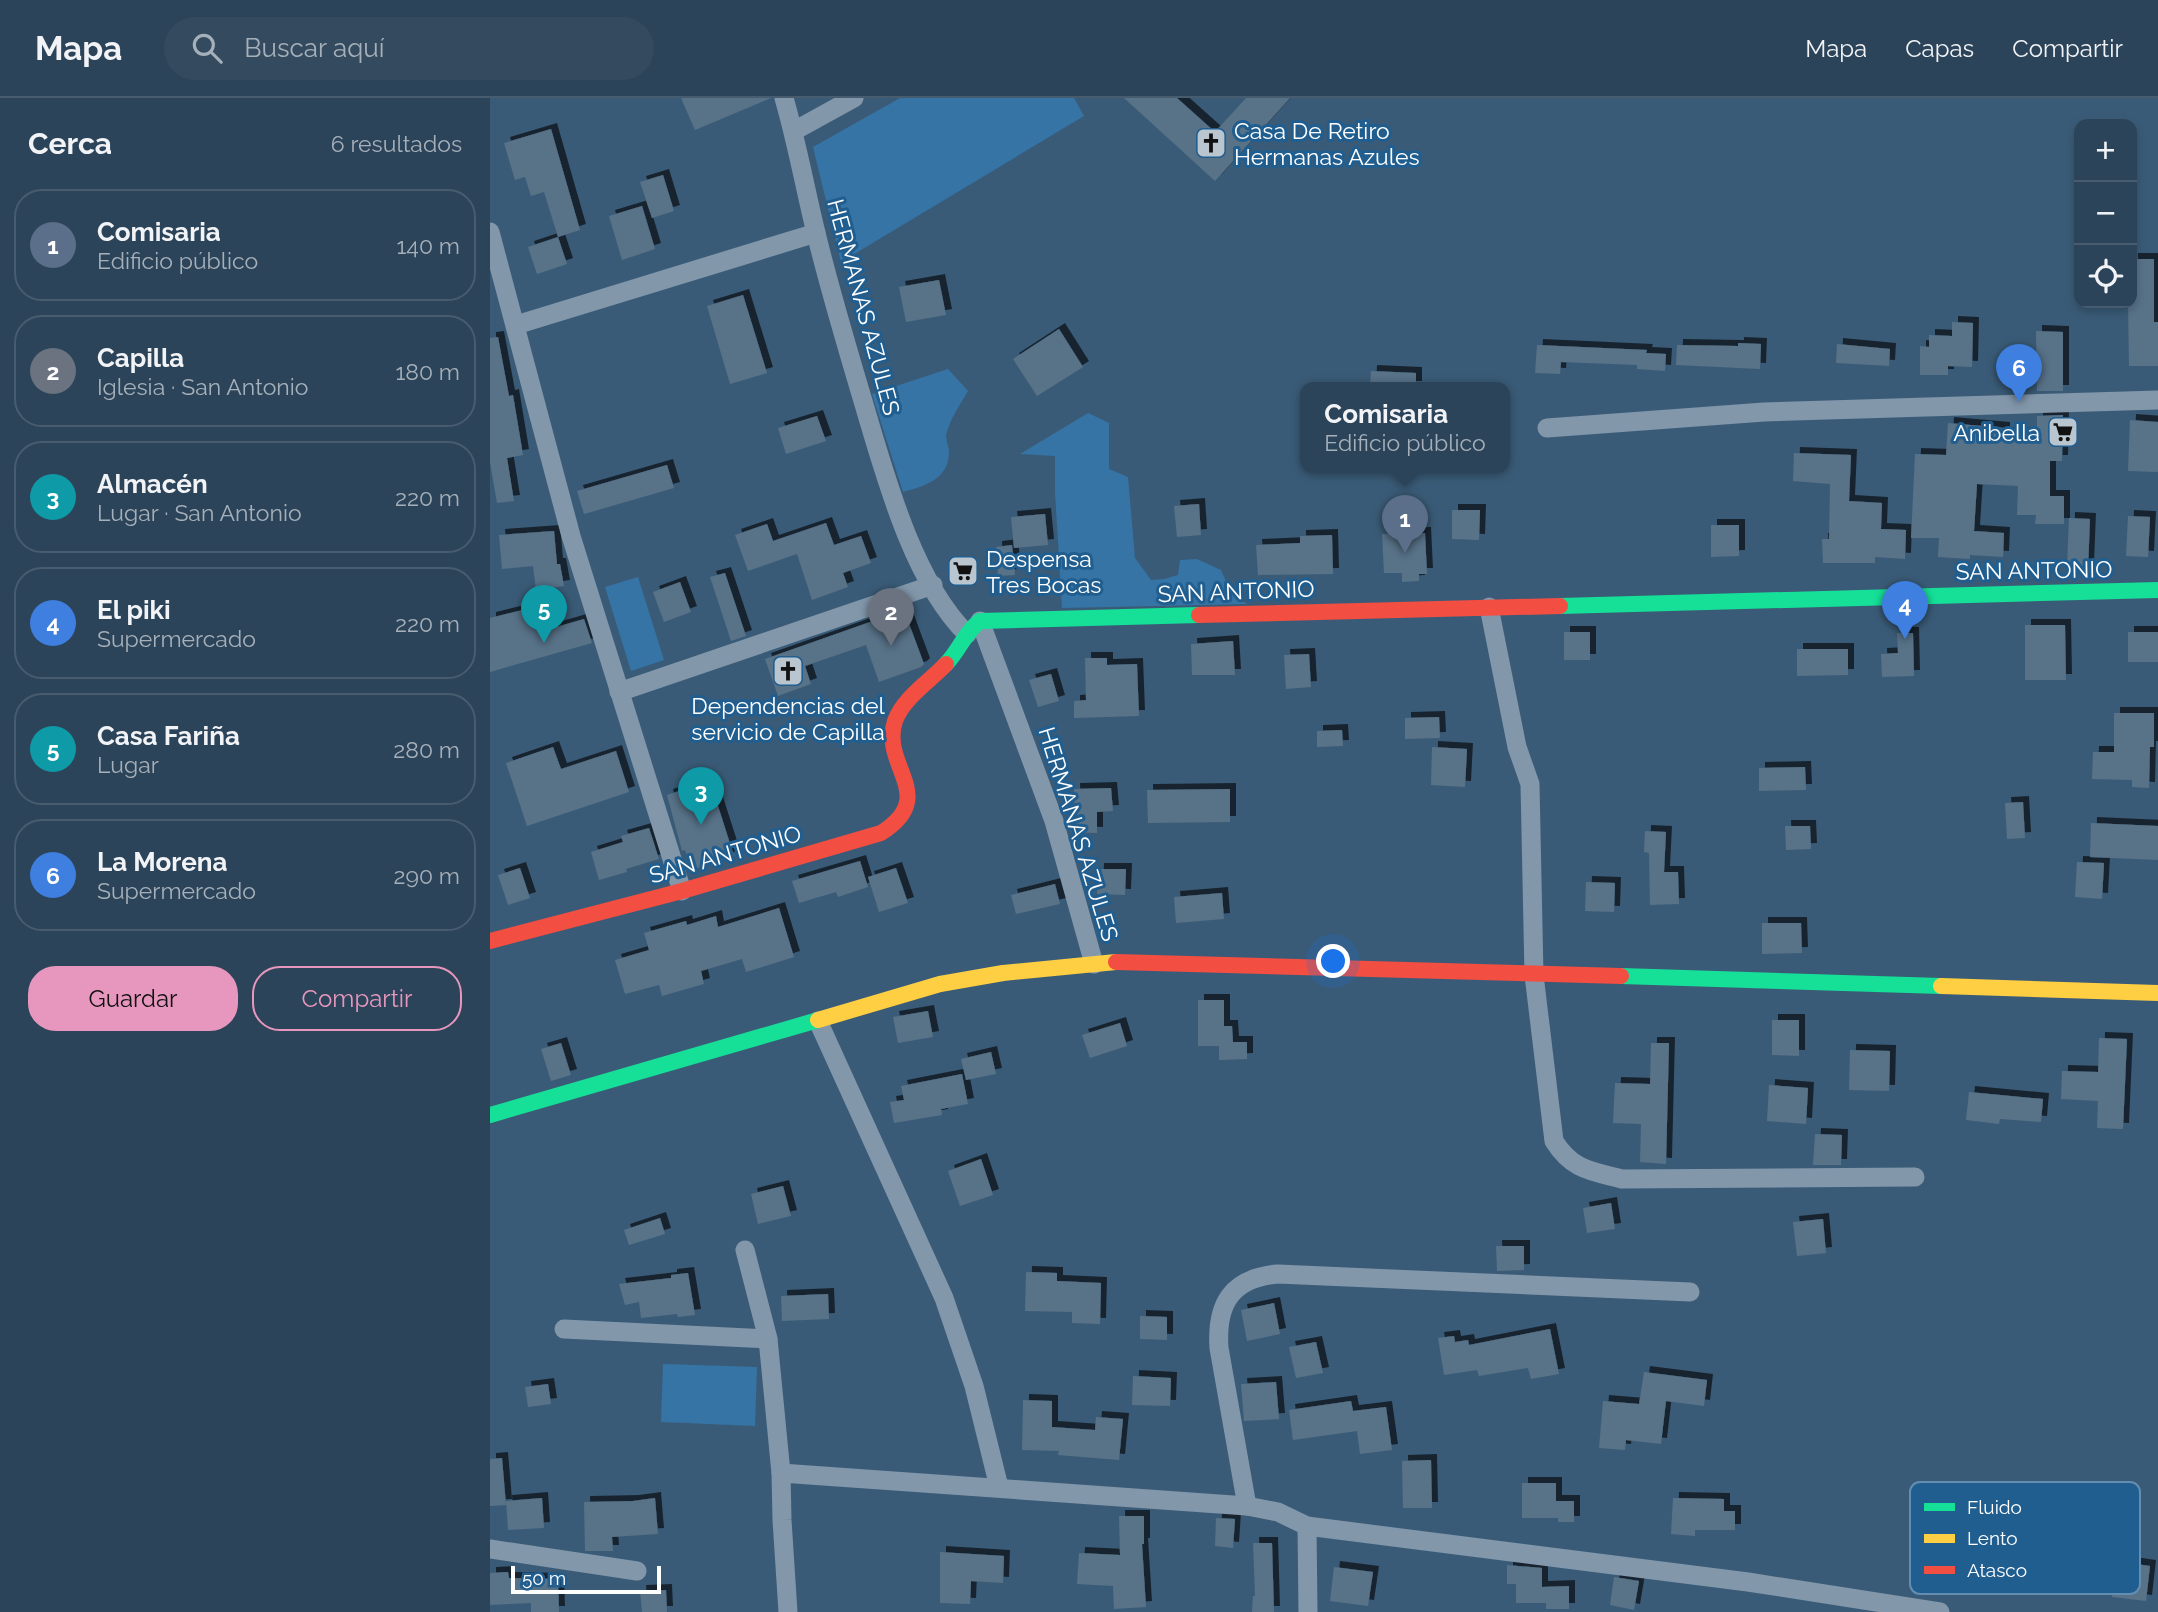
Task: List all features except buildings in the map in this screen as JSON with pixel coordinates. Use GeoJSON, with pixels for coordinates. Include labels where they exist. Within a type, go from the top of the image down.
{"type":"FeatureCollection","features":[{"type":"Feature","properties":{"kind":"street","name":"HERMANAS AZULES"},"geometry":{"type":"LineString","coordinates":[[784,98],[794,131],[816,233],[885,477],[913,550],[950,618],[973,628],[1054,821],[1094,964],[1124,961],[2158,993]]}},
{"type":"Feature","properties":{"kind":"street"},"geometry":{"type":"LineString","coordinates":[[794,131],[854,98]]}},
{"type":"Feature","properties":{"kind":"street"},"geometry":{"type":"LineString","coordinates":[[490,232],[571,536],[682,891]]}},
{"type":"Feature","properties":{"kind":"street"},"geometry":{"type":"LineString","coordinates":[[516,325],[816,233]]}},
{"type":"Feature","properties":{"kind":"street"},"geometry":{"type":"LineString","coordinates":[[1547,428],[1764,412],[2158,400]]}},
{"type":"Feature","properties":{"kind":"street"},"geometry":{"type":"LineString","coordinates":[[620,692],[933,585]]}},
{"type":"Feature","properties":{"kind":"street","name":"SAN ANTONIO"},"geometry":{"type":"LineString","coordinates":[[490,941],[682,891],[895,827],[903,819],[908,806],[907,790],[894,738],[894,722],[902,710],[956,655],[973,628],[1489,607],[2158,590]]}},
{"type":"Feature","properties":{"kind":"street"},"geometry":{"type":"LineString","coordinates":[[1489,607],[1517,747],[1530,784],[1534,975],[1554,1141],[1563,1157],[1589,1171],[1622,1179],[1915,1177]]}},
{"type":"Feature","properties":{"kind":"street"},"geometry":{"type":"LineString","coordinates":[[490,1115],[940,984],[1003,973],[1094,964]]}},
{"type":"Feature","properties":{"kind":"street"},"geometry":{"type":"LineString","coordinates":[[818,1021],[944,1298],[974,1387],[999,1487]]}},
{"type":"Feature","properties":{"kind":"street"},"geometry":{"type":"LineString","coordinates":[[745,1250],[768,1339],[781,1473],[788,1612]]}},
{"type":"Feature","properties":{"kind":"street"},"geometry":{"type":"LineString","coordinates":[[1247,1506],[1218,1330],[1222,1311],[1230,1296],[1257,1276],[1278,1274],[1690,1292]]}},
{"type":"Feature","properties":{"kind":"street"},"geometry":{"type":"LineString","coordinates":[[564,1329],[768,1339]]}},
{"type":"Feature","properties":{"kind":"street"},"geometry":{"type":"LineString","coordinates":[[781,1473],[1247,1506],[1278,1512],[1307,1526],[1748,1582],[1940,1612]]}},
{"type":"Feature","properties":{"kind":"street"},"geometry":{"type":"LineString","coordinates":[[1307,1526],[1308,1612]]}},
{"type":"Feature","properties":{"kind":"street"},"geometry":{"type":"LineString","coordinates":[[490,1549],[637,1571]]}},
{"type":"Feature","properties":{"kind":"shaded area"},"geometry":{"type":"Polygon","coordinates":[[[900,98],[1074,98],[1084,116],[841,262],[813,147],[900,98]]]}},
{"type":"Feature","properties":{"kind":"shaded area"},"geometry":{"type":"Polygon","coordinates":[[[948,369],[968,391],[947,430],[948,461],[945,469],[934,480],[903,492],[872,394],[948,369]]]}},
{"type":"Feature","properties":{"kind":"shaded area"},"geometry":{"type":"Polygon","coordinates":[[[1088,413],[1109,423],[1109,469],[1128,477],[1135,558],[1151,580],[1178,575],[1180,560],[1197,559],[1221,570],[1232,595],[1247,604],[1062,608],[1055,456],[1020,454],[1088,413]]]}},
{"type":"Feature","properties":{"kind":"shaded area"},"geometry":{"type":"Polygon","coordinates":[[[638,577],[664,660],[631,671],[605,587],[638,577]]]}},
{"type":"Feature","properties":{"kind":"shaded area"},"geometry":{"type":"Polygon","coordinates":[[[663,1364],[757,1367],[755,1426],[661,1422],[663,1364]]]}},
{"type":"Feature","properties":{"kind":"traffic: fast"},"geometry":{"type":"LineString","coordinates":[[1560,606],[2158,590]]}},
{"type":"Feature","properties":{"kind":"traffic: fast"},"geometry":{"type":"LineString","coordinates":[[946,664],[980,621],[1199,615]]}},
{"type":"Feature","properties":{"kind":"traffic: fast"},"geometry":{"type":"LineString","coordinates":[[1621,976],[1941,986]]}},
{"type":"Feature","properties":{"kind":"traffic: fast"},"geometry":{"type":"LineString","coordinates":[[490,1115],[818,1020]]}},
{"type":"Feature","properties":{"kind":"traffic: slow"},"geometry":{"type":"LineString","coordinates":[[818,1020],[940,984],[1003,973],[1116,962]]}},
{"type":"Feature","properties":{"kind":"traffic: slow"},"geometry":{"type":"LineString","coordinates":[[1941,986],[2158,993]]}},
{"type":"Feature","properties":{"kind":"traffic: jam"},"geometry":{"type":"LineString","coordinates":[[1199,615],[1560,606]]}},
{"type":"Feature","properties":{"kind":"traffic: jam"},"geometry":{"type":"LineString","coordinates":[[490,941],[682,891],[881,833],[898,819],[906,806],[907,793],[893,737],[895,721],[910,697],[946,664]]}},
{"type":"Feature","properties":{"kind":"traffic: jam"},"geometry":{"type":"LineString","coordinates":[[1116,962],[1621,976]]}},
{"type":"Feature","properties":{"kind":"place","name":"Casa De Retiro Hermanas Azules"},"geometry":{"type":"Point","coordinates":[1211,143]}},
{"type":"Feature","properties":{"kind":"place","name":"La Morena"},"geometry":{"type":"Point","coordinates":[2019,402]}},
{"type":"Feature","properties":{"kind":"place","name":"Anibella"},"geometry":{"type":"Point","coordinates":[2063,432]}},
{"type":"Feature","properties":{"kind":"place","name":"Comisaria"},"geometry":{"type":"Point","coordinates":[1405,553]}},
{"type":"Feature","properties":{"kind":"place","name":"Despensa Tres Bocas"},"geometry":{"type":"Point","coordinates":[963,571]}},
{"type":"Feature","properties":{"kind":"place","name":"El piki"},"geometry":{"type":"Point","coordinates":[1905,639]}},
{"type":"Feature","properties":{"kind":"place","name":"Casa Fariña"},"geometry":{"type":"Point","coordinates":[544,643]}},
{"type":"Feature","properties":{"kind":"place","name":"Capilla"},"geometry":{"type":"Point","coordinates":[891,646]}},
{"type":"Feature","properties":{"kind":"place","name":"Dependencias del servicio de Capilla"},"geometry":{"type":"Point","coordinates":[788,671]}},
{"type":"Feature","properties":{"kind":"place","name":"Almacén"},"geometry":{"type":"Point","coordinates":[701,825]}}]}
